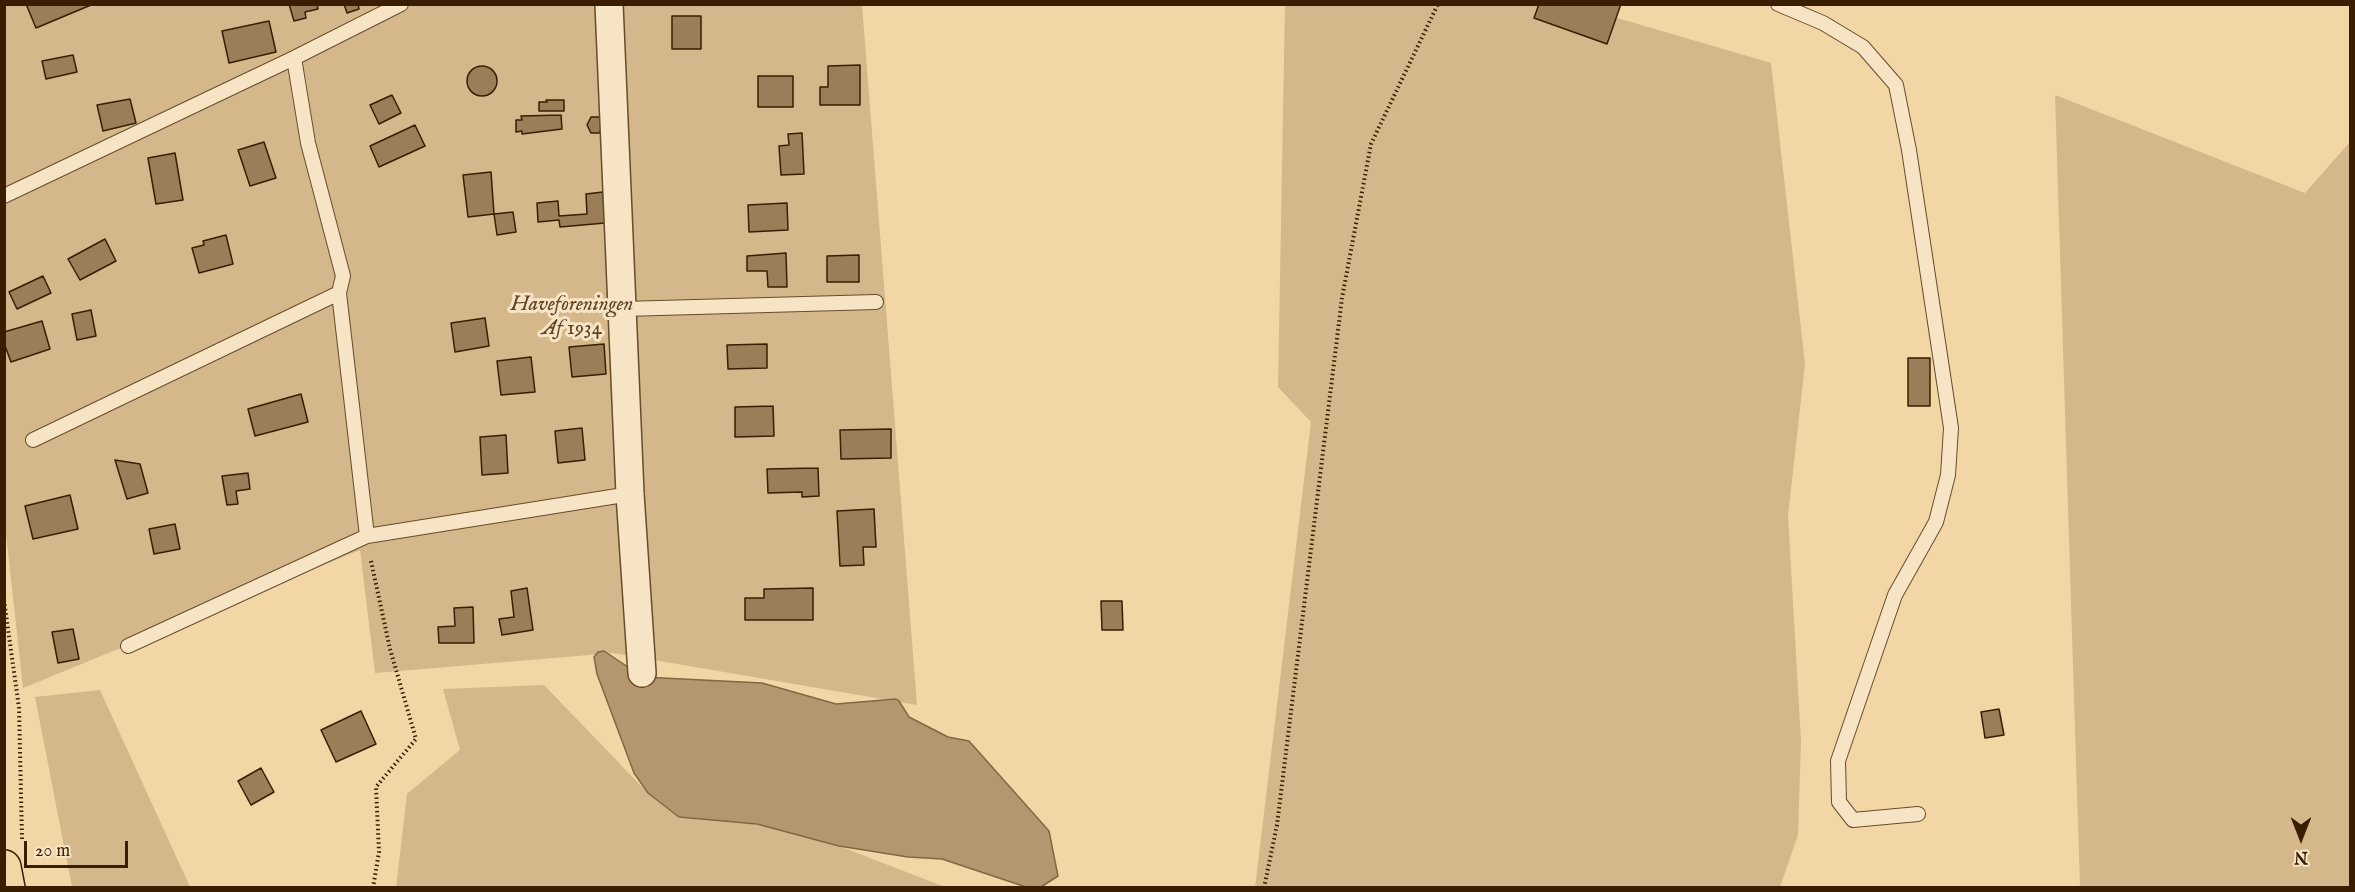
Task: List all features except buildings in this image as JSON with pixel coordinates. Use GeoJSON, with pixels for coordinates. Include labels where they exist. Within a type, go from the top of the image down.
{"type":"FeatureCollection","features":[{"type":"Feature","properties":{"kind":"highway"},"geometry":{"type":"LineString","coordinates":[[4,867],[8,888]]}},
{"type":"Feature","properties":{"kind":"street"},"geometry":{"type":"LineString","coordinates":[[609,4],[630,494],[642,673]]}},
{"type":"Feature","properties":{"kind":"lane"},"geometry":{"type":"LineString","coordinates":[[4,196],[294,58],[401,4]]}},
{"type":"Feature","properties":{"kind":"lane"},"geometry":{"type":"LineString","coordinates":[[1778,4],[1822,23],[1863,46],[1896,85],[1909,150],[1951,428],[1948,475],[1936,522],[1895,595],[1838,761],[1839,802],[1853,820],[1918,814]]}},
{"type":"Feature","properties":{"kind":"lane"},"geometry":{"type":"LineString","coordinates":[[294,58],[308,143],[343,276],[339,293],[367,536]]}},
{"type":"Feature","properties":{"kind":"lane"},"geometry":{"type":"LineString","coordinates":[[33,440],[339,293]]}},
{"type":"Feature","properties":{"kind":"lane"},"geometry":{"type":"LineString","coordinates":[[623,309],[876,302]]}},
{"type":"Feature","properties":{"kind":"lane"},"geometry":{"type":"LineString","coordinates":[[128,646],[367,536],[630,494]]}},
{"type":"Feature","properties":{"kind":"path"},"geometry":{"type":"LineString","coordinates":[[1264,888],[1277,825],[1342,298],[1371,144],[1438,4]]}},
{"type":"Feature","properties":{"kind":"path"},"geometry":{"type":"LineString","coordinates":[[367,536],[385,628],[416,739],[376,787],[379,852],[373,888]]}},
{"type":"Feature","properties":{"kind":"path"},"geometry":{"type":"LineString","coordinates":[[4,600],[19,708],[22,840]]}},
{"type":"Feature","properties":{"kind":"green space","name":"Haveforeningen Af 1934"},"geometry":{"type":"Polygon","coordinates":[[[4,5],[862,5],[917,705],[613,653],[375,673],[360,550],[23,688],[4,516],[4,5]]]}},
{"type":"Feature","properties":{"kind":"green space"},"geometry":{"type":"Polygon","coordinates":[[[1285,5],[1573,5],[1771,63],[1805,364],[1788,516],[1801,741],[1798,835],[1780,887],[1255,888],[1311,422],[1278,387],[1285,5]]]}},
{"type":"Feature","properties":{"kind":"green space"},"geometry":{"type":"Polygon","coordinates":[[[2055,95],[2305,193],[2350,142],[2350,887],[2080,887],[2055,95]]]}},
{"type":"Feature","properties":{"kind":"green space"},"geometry":{"type":"Polygon","coordinates":[[[544,685],[648,793],[679,817],[757,824],[839,846],[945,887],[396,888],[407,794],[460,750],[443,689],[544,685]]]}},
{"type":"Feature","properties":{"kind":"green space"},"geometry":{"type":"Polygon","coordinates":[[[100,690],[190,887],[72,887],[35,697],[100,690]]]}},
{"type":"Feature","properties":{"kind":"shaded area"},"geometry":{"type":"Polygon","coordinates":[[[604,651],[643,677],[762,683],[836,704],[896,699],[909,717],[948,737],[969,741],[1049,831],[1058,876],[1041,887],[1026,887],[942,859],[908,857],[839,846],[757,824],[679,817],[648,793],[634,773],[597,674],[594,657],[598,652],[604,651]]]}}]}
